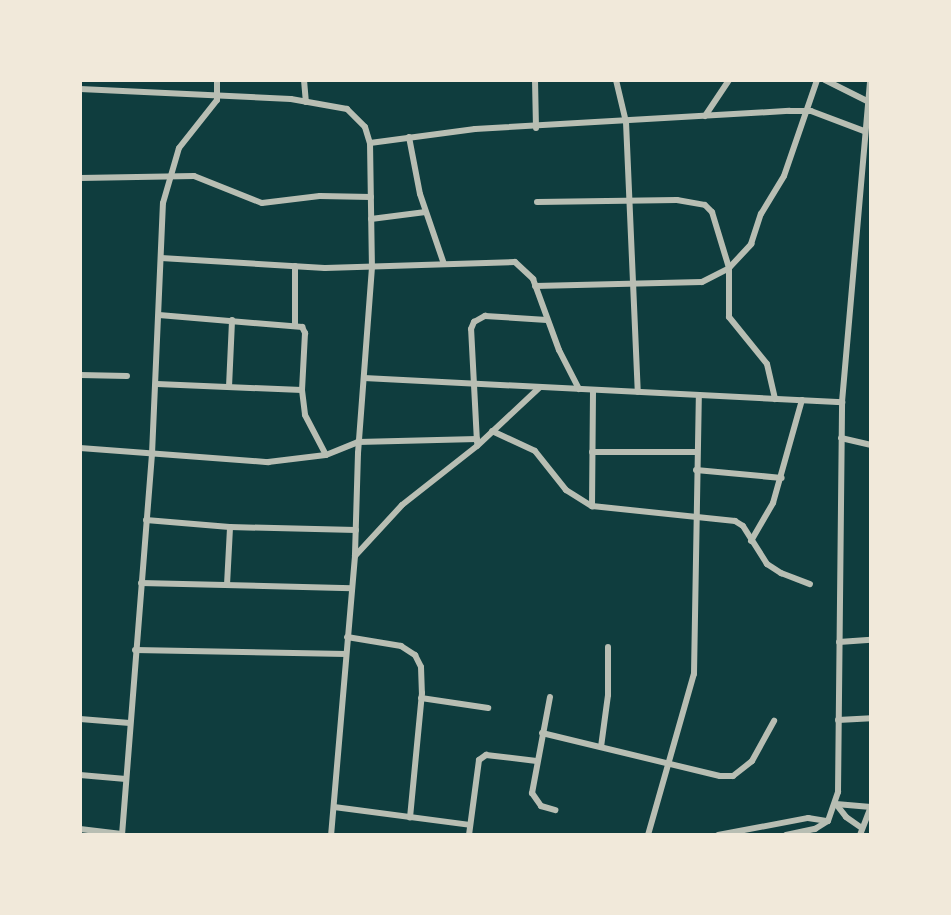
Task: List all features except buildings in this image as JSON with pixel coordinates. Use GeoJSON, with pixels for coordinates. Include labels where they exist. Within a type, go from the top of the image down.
{"type":"FeatureCollection","features":[{"type":"Feature","properties":{"kind":"street"},"geometry":{"type":"LineString","coordinates":[[80,829],[122,834],[157,384],[163,203],[179,148],[219,95],[217,80]]}},
{"type":"Feature","properties":{"kind":"street"},"geometry":{"type":"LineString","coordinates":[[304,80],[306,102]]}},
{"type":"Feature","properties":{"kind":"street"},"geometry":{"type":"LineString","coordinates":[[535,80],[536,128]]}},
{"type":"Feature","properties":{"kind":"street"},"geometry":{"type":"LineString","coordinates":[[616,80],[626,122],[638,392]]}},
{"type":"Feature","properties":{"kind":"street"},"geometry":{"type":"LineString","coordinates":[[705,116],[729,80]]}},
{"type":"Feature","properties":{"kind":"street"},"geometry":{"type":"LineString","coordinates":[[535,286],[702,282],[729,268],[751,244],[761,214],[784,176],[817,80]]}},
{"type":"Feature","properties":{"kind":"street"},"geometry":{"type":"LineString","coordinates":[[825,80],[867,101]]}},
{"type":"Feature","properties":{"kind":"street"},"geometry":{"type":"LineString","coordinates":[[786,835],[815,829],[828,821],[836,804],[842,402],[870,80]]}},
{"type":"Feature","properties":{"kind":"street"},"geometry":{"type":"LineString","coordinates":[[80,89],[219,95],[306,102],[347,109],[359,118],[370,143],[372,267],[358,442],[355,556],[331,835]]}},
{"type":"Feature","properties":{"kind":"street"},"geometry":{"type":"LineString","coordinates":[[370,143],[475,129],[807,111],[864,131]]}},
{"type":"Feature","properties":{"kind":"street"},"geometry":{"type":"LineString","coordinates":[[409,137],[426,212],[444,264]]}},
{"type":"Feature","properties":{"kind":"street"},"geometry":{"type":"LineString","coordinates":[[80,178],[169,175],[209,180],[262,203],[320,196],[371,197]]}},
{"type":"Feature","properties":{"kind":"street"},"geometry":{"type":"LineString","coordinates":[[537,202],[677,200],[705,205],[712,212],[729,268],[729,317],[767,364],[775,399]]}},
{"type":"Feature","properties":{"kind":"street"},"geometry":{"type":"LineString","coordinates":[[371,219],[426,212]]}},
{"type":"Feature","properties":{"kind":"street"},"geometry":{"type":"LineString","coordinates":[[161,258],[372,267],[515,262],[533,279],[547,320],[579,389]]}},
{"type":"Feature","properties":{"kind":"street"},"geometry":{"type":"LineString","coordinates":[[295,266],[295,324]]}},
{"type":"Feature","properties":{"kind":"street"},"geometry":{"type":"LineString","coordinates":[[159,315],[295,324],[305,333],[302,390],[305,415],[326,455]]}},
{"type":"Feature","properties":{"kind":"street"},"geometry":{"type":"LineString","coordinates":[[477,442],[471,329],[479,317],[547,320]]}},
{"type":"Feature","properties":{"kind":"street"},"geometry":{"type":"LineString","coordinates":[[229,387],[232,320]]}},
{"type":"Feature","properties":{"kind":"street"},"geometry":{"type":"LineString","coordinates":[[80,375],[127,376]]}},
{"type":"Feature","properties":{"kind":"street"},"geometry":{"type":"LineString","coordinates":[[364,378],[842,402]]}},
{"type":"Feature","properties":{"kind":"street"},"geometry":{"type":"LineString","coordinates":[[157,384],[302,390]]}},
{"type":"Feature","properties":{"kind":"street"},"geometry":{"type":"LineString","coordinates":[[355,556],[402,505],[540,387]]}},
{"type":"Feature","properties":{"kind":"street"},"geometry":{"type":"LineString","coordinates":[[592,506],[593,390]]}},
{"type":"Feature","properties":{"kind":"street"},"geometry":{"type":"LineString","coordinates":[[648,835],[694,674],[699,395]]}},
{"type":"Feature","properties":{"kind":"street"},"geometry":{"type":"LineString","coordinates":[[751,541],[773,503],[802,400]]}},
{"type":"Feature","properties":{"kind":"street"},"geometry":{"type":"LineString","coordinates":[[492,431],[535,451],[566,490],[592,506],[735,521],[743,526],[767,564],[810,584]]}},
{"type":"Feature","properties":{"kind":"street"},"geometry":{"type":"LineString","coordinates":[[841,438],[871,445]]}},
{"type":"Feature","properties":{"kind":"street"},"geometry":{"type":"LineString","coordinates":[[80,448],[268,462],[326,455],[358,442],[477,442]]}},
{"type":"Feature","properties":{"kind":"street"},"geometry":{"type":"LineString","coordinates":[[592,452],[697,452]]}},
{"type":"Feature","properties":{"kind":"street"},"geometry":{"type":"LineString","coordinates":[[696,470],[782,478]]}},
{"type":"Feature","properties":{"kind":"street"},"geometry":{"type":"LineString","coordinates":[[146,520],[230,527],[356,530]]}},
{"type":"Feature","properties":{"kind":"street"},"geometry":{"type":"LineString","coordinates":[[227,585],[230,527]]}},
{"type":"Feature","properties":{"kind":"street"},"geometry":{"type":"LineString","coordinates":[[141,583],[352,588]]}},
{"type":"Feature","properties":{"kind":"street"},"geometry":{"type":"LineString","coordinates":[[347,637],[401,646],[415,655],[421,667],[410,817]]}},
{"type":"Feature","properties":{"kind":"street"},"geometry":{"type":"LineString","coordinates":[[839,642],[871,640]]}},
{"type":"Feature","properties":{"kind":"street"},"geometry":{"type":"LineString","coordinates":[[601,747],[608,695],[608,647]]}},
{"type":"Feature","properties":{"kind":"street"},"geometry":{"type":"LineString","coordinates":[[135,650],[346,654]]}},
{"type":"Feature","properties":{"kind":"street"},"geometry":{"type":"LineString","coordinates":[[550,697],[532,793],[541,806],[555,810]]}},
{"type":"Feature","properties":{"kind":"street"},"geometry":{"type":"LineString","coordinates":[[421,698],[488,708]]}},
{"type":"Feature","properties":{"kind":"street"},"geometry":{"type":"LineString","coordinates":[[838,720],[871,718]]}},
{"type":"Feature","properties":{"kind":"street"},"geometry":{"type":"LineString","coordinates":[[80,719],[130,723]]}},
{"type":"Feature","properties":{"kind":"street"},"geometry":{"type":"LineString","coordinates":[[542,733],[720,776],[733,776],[752,761],[774,721]]}},
{"type":"Feature","properties":{"kind":"street"},"geometry":{"type":"LineString","coordinates":[[469,835],[479,760],[486,755],[537,761]]}},
{"type":"Feature","properties":{"kind":"street"},"geometry":{"type":"LineString","coordinates":[[80,775],[126,779]]}},
{"type":"Feature","properties":{"kind":"street"},"geometry":{"type":"LineString","coordinates":[[836,804],[871,807],[861,832],[836,804]]}},
{"type":"Feature","properties":{"kind":"street"},"geometry":{"type":"LineString","coordinates":[[334,807],[470,825]]}},
{"type":"Feature","properties":{"kind":"street"},"geometry":{"type":"LineString","coordinates":[[718,835],[808,818],[828,821]]}}]}
